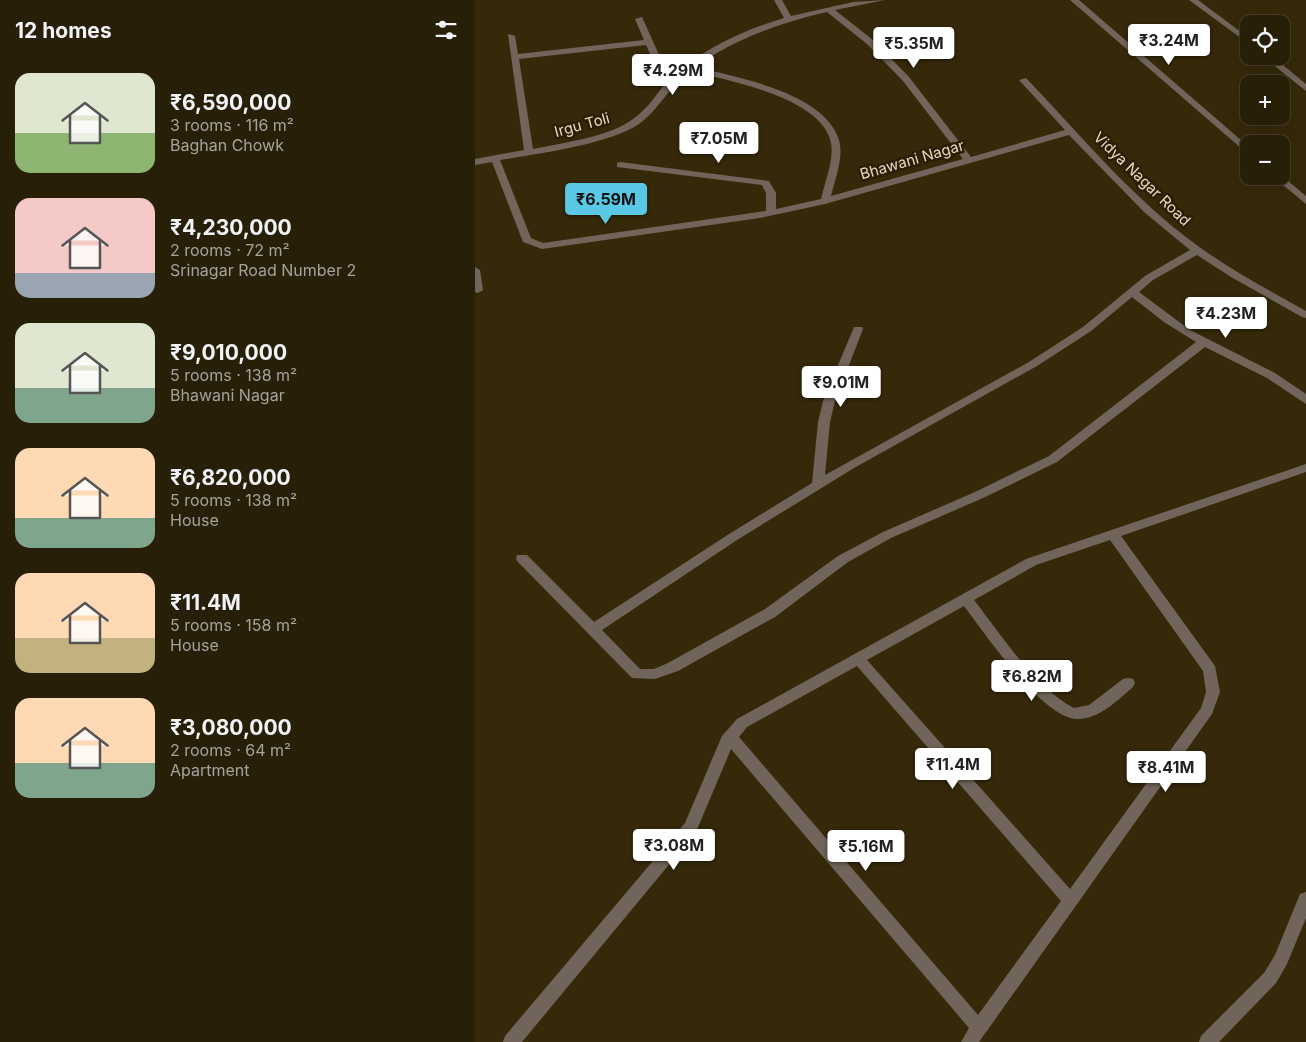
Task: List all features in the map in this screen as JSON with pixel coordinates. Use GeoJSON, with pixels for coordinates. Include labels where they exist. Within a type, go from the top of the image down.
{"type":"FeatureCollection","features":[{"type":"Feature","properties":{"kind":"street"},"geometry":{"type":"LineString","coordinates":[[778,0],[788,18]]}},
{"type":"Feature","properties":{"kind":"street","name":"Irgu Toli"},"geometry":{"type":"LineString","coordinates":[[475,162],[569,144],[628,127],[642,118],[667,84],[705,54],[745,34],[788,18],[881,0]]}},
{"type":"Feature","properties":{"kind":"street"},"geometry":{"type":"LineString","coordinates":[[1073,0],[1240,144]]}},
{"type":"Feature","properties":{"kind":"street"},"geometry":{"type":"LineString","coordinates":[[1193,0],[1240,35]]}},
{"type":"Feature","properties":{"kind":"street"},"geometry":{"type":"LineString","coordinates":[[828,9],[870,42],[906,79],[968,159]]}},
{"type":"Feature","properties":{"kind":"street"},"geometry":{"type":"LineString","coordinates":[[639,19],[667,84]]}},
{"type":"Feature","properties":{"kind":"street"},"geometry":{"type":"LineString","coordinates":[[511,36],[529,151]]}},
{"type":"Feature","properties":{"kind":"street"},"geometry":{"type":"LineString","coordinates":[[515,57],[649,42]]}},
{"type":"Feature","properties":{"kind":"street"},"geometry":{"type":"LineString","coordinates":[[1277,65],[1306,88]]}},
{"type":"Feature","properties":{"kind":"street"},"geometry":{"type":"LineString","coordinates":[[687,68],[763,86],[803,106],[823,120],[835,140],[835,158],[825,202]]}},
{"type":"Feature","properties":{"kind":"street","name":"Vidya Nagar Road"},"geometry":{"type":"LineString","coordinates":[[1023,80],[1113,176],[1167,228],[1197,250],[1306,315]]}},
{"type":"Feature","properties":{"kind":"street","name":"Bhawani Nagar"},"geometry":{"type":"LineString","coordinates":[[495,158],[527,240],[542,246],[760,215],[825,202],[968,159],[1071,131]]}},
{"type":"Feature","properties":{"kind":"street"},"geometry":{"type":"LineString","coordinates":[[620,165],[767,183],[771,193],[771,212]]}},
{"type":"Feature","properties":{"kind":"street"},"geometry":{"type":"LineString","coordinates":[[1288,185],[1306,200]]}},
{"type":"Feature","properties":{"kind":"street"},"geometry":{"type":"LineString","coordinates":[[592,630],[733,537],[818,485],[1033,364],[1087,329],[1149,278],[1197,250]]}},
{"type":"Feature","properties":{"kind":"street"},"geometry":{"type":"LineString","coordinates":[[475,270],[478,290]]}},
{"type":"Feature","properties":{"kind":"street"},"geometry":{"type":"LineString","coordinates":[[1133,292],[1167,319],[1204,342],[1292,388],[1306,400]]}},
{"type":"Feature","properties":{"kind":"street"},"geometry":{"type":"LineString","coordinates":[[818,485],[824,422],[829,401],[858,329]]}},
{"type":"Feature","properties":{"kind":"street"},"geometry":{"type":"LineString","coordinates":[[522,558],[637,674],[655,674],[673,667],[770,613],[843,559],[937,512],[979,495],[1053,459],[1204,342]]}},
{"type":"Feature","properties":{"kind":"street"},"geometry":{"type":"LineString","coordinates":[[511,1042],[691,827],[702,806],[719,753],[729,736],[742,723],[1031,562],[1306,468]]}},
{"type":"Feature","properties":{"kind":"street"},"geometry":{"type":"LineString","coordinates":[[969,1042],[1207,710],[1213,692],[1210,670],[1113,534]]}},
{"type":"Feature","properties":{"kind":"street"},"geometry":{"type":"LineString","coordinates":[[965,598],[1051,701],[1072,713],[1089,711],[1128,683]]}},
{"type":"Feature","properties":{"kind":"street"},"geometry":{"type":"LineString","coordinates":[[858,658],[1071,902]]}},
{"type":"Feature","properties":{"kind":"street"},"geometry":{"type":"LineString","coordinates":[[729,736],[979,1028]]}},
{"type":"Feature","properties":{"kind":"street"},"geometry":{"type":"LineString","coordinates":[[1207,1042],[1270,978],[1281,959],[1306,899]]}}]}
